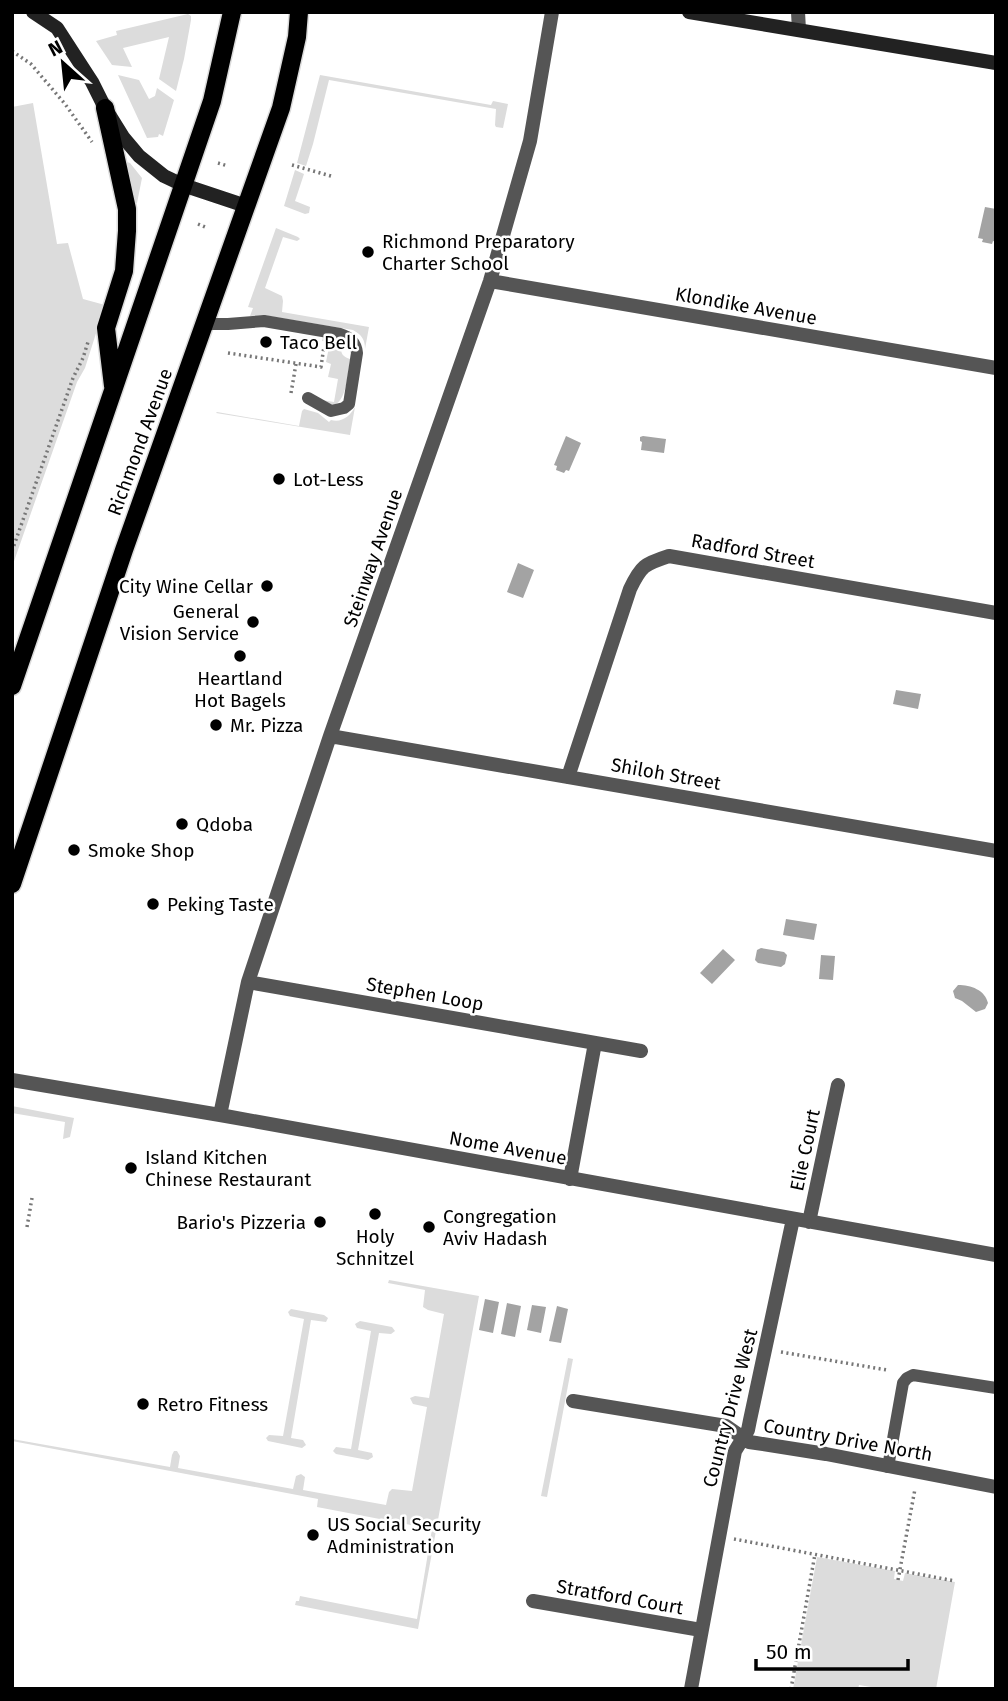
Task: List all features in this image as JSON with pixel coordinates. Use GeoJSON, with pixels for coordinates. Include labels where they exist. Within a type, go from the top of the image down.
{"type":"FeatureCollection","features":[{"type":"Feature","properties":{"kind":"main road","name":"Richmond Avenue"},"geometry":{"type":"LineString","coordinates":[[12,686],[212,101],[232,12]]}},
{"type":"Feature","properties":{"kind":"main road","name":"Richmond Avenue"},"geometry":{"type":"LineString","coordinates":[[12,884],[124,550],[281,108],[297,37],[299,12]]}},
{"type":"Feature","properties":{"kind":"main road"},"geometry":{"type":"LineString","coordinates":[[105,108],[127,209],[124,271],[106,328],[113,393]]}},
{"type":"Feature","properties":{"kind":"street"},"geometry":{"type":"LineString","coordinates":[[33,12],[57,28],[123,137],[139,156],[164,176],[183,185],[246,206]]}},
{"type":"Feature","properties":{"kind":"street","name":"Steinway Avenue"},"geometry":{"type":"LineString","coordinates":[[220,1115],[248,982],[330,736],[490,281],[530,141],[552,12]]}},
{"type":"Feature","properties":{"kind":"street"},"geometry":{"type":"LineString","coordinates":[[689,12],[996,63]]}},
{"type":"Feature","properties":{"kind":"street"},"geometry":{"type":"LineString","coordinates":[[799,12],[799,30]]}},
{"type":"Feature","properties":{"kind":"street","name":"Klondike Avenue"},"geometry":{"type":"LineString","coordinates":[[490,281],[996,368]]}},
{"type":"Feature","properties":{"kind":"street","name":"Radford Street"},"geometry":{"type":"LineString","coordinates":[[568,777],[630,589],[639,570],[652,561],[669,556],[996,613]]}},
{"type":"Feature","properties":{"kind":"street","name":"Shiloh Street"},"geometry":{"type":"LineString","coordinates":[[330,736],[996,851]]}},
{"type":"Feature","properties":{"kind":"street","name":"Stephen Loop"},"geometry":{"type":"LineString","coordinates":[[248,982],[641,1051]]}},
{"type":"Feature","properties":{"kind":"street"},"geometry":{"type":"LineString","coordinates":[[570,1179],[595,1043]]}},
{"type":"Feature","properties":{"kind":"street","name":"Nome Avenue"},"geometry":{"type":"LineString","coordinates":[[12,1080],[996,1255]]}},
{"type":"Feature","properties":{"kind":"street","name":"Elie Court"},"geometry":{"type":"LineString","coordinates":[[810,1222],[838,1085]]}},
{"type":"Feature","properties":{"kind":"street","name":"Country Drive West"},"geometry":{"type":"LineString","coordinates":[[691,1689],[735,1451],[750,1420],[793,1219]]}},
{"type":"Feature","properties":{"kind":"street","name":"Country Drive North"},"geometry":{"type":"LineString","coordinates":[[573,1401],[726,1426],[749,1442],[826,1454],[996,1488]]}},
{"type":"Feature","properties":{"kind":"street","name":"Stratford Court"},"geometry":{"type":"LineString","coordinates":[[533,1601],[701,1630]]}},
{"type":"Feature","properties":{"kind":"lane"},"geometry":{"type":"LineString","coordinates":[[204,324],[264,321],[348,336],[353,340],[357,353],[349,404],[331,411],[308,398]]}},
{"type":"Feature","properties":{"kind":"lane"},"geometry":{"type":"LineString","coordinates":[[888,1467],[903,1383],[907,1378],[913,1375],[996,1388]]}},
{"type":"Feature","properties":{"kind":"path"},"geometry":{"type":"LineString","coordinates":[[12,51],[31,64],[65,104],[96,152]]}},
{"type":"Feature","properties":{"kind":"path"},"geometry":{"type":"LineString","coordinates":[[218,163],[228,166]]}},
{"type":"Feature","properties":{"kind":"path"},"geometry":{"type":"LineString","coordinates":[[292,165],[331,176]]}},
{"type":"Feature","properties":{"kind":"path"},"geometry":{"type":"LineString","coordinates":[[198,224],[205,227]]}},
{"type":"Feature","properties":{"kind":"path"},"geometry":{"type":"LineString","coordinates":[[12,551],[91,334]]}},
{"type":"Feature","properties":{"kind":"path"},"geometry":{"type":"LineString","coordinates":[[228,354],[321,367],[325,344]]}},
{"type":"Feature","properties":{"kind":"path"},"geometry":{"type":"LineString","coordinates":[[248,356],[249,350]]}},
{"type":"Feature","properties":{"kind":"path"},"geometry":{"type":"LineString","coordinates":[[291,396],[296,364]]}},
{"type":"Feature","properties":{"kind":"path"},"geometry":{"type":"LineString","coordinates":[[27,1227],[32,1198]]}},
{"type":"Feature","properties":{"kind":"path"},"geometry":{"type":"LineString","coordinates":[[779,1352],[887,1370]]}},
{"type":"Feature","properties":{"kind":"path"},"geometry":{"type":"LineString","coordinates":[[898,1580],[915,1488]]}},
{"type":"Feature","properties":{"kind":"path"},"geometry":{"type":"LineString","coordinates":[[719,1536],[956,1581]]}},
{"type":"Feature","properties":{"kind":"path"},"geometry":{"type":"LineString","coordinates":[[790,1689],[815,1554]]}},
{"type":"Feature","properties":{"kind":"shaded area"},"geometry":{"type":"Polygon","coordinates":[[[188,14],[191,20],[176,91],[159,79],[169,37],[123,48],[132,67],[112,65],[96,41],[117,35],[116,31],[188,14]]]}},
{"type":"Feature","properties":{"kind":"shaded area"},"geometry":{"type":"Polygon","coordinates":[[[118,75],[139,80],[149,99],[155,96],[157,88],[174,100],[163,136],[159,134],[158,137],[147,138],[118,75]]]}},
{"type":"Feature","properties":{"kind":"shaded area"},"geometry":{"type":"Polygon","coordinates":[[[320,75],[491,105],[493,101],[508,104],[503,128],[495,125],[496,109],[329,80],[306,166],[297,163],[320,75]]]}},
{"type":"Feature","properties":{"kind":"shaded area"},"geometry":{"type":"Polygon","coordinates":[[[33,103],[57,244],[68,243],[83,299],[105,305],[85,368],[77,382],[12,567],[12,107],[33,103]]]}},
{"type":"Feature","properties":{"kind":"shaded area"},"geometry":{"type":"Polygon","coordinates":[[[127,162],[142,178],[137,203],[134,204],[127,162]]]}},
{"type":"Feature","properties":{"kind":"shaded area"},"geometry":{"type":"Polygon","coordinates":[[[295,170],[304,174],[295,201],[310,207],[309,213],[284,206],[295,170]]]}},
{"type":"Feature","properties":{"kind":"shaded area"},"geometry":{"type":"Polygon","coordinates":[[[985,207],[996,209],[996,242],[993,241],[992,244],[982,242],[983,239],[978,238],[985,207]]]}},
{"type":"Feature","properties":{"kind":"shaded area"},"geometry":{"type":"Polygon","coordinates":[[[276,228],[300,239],[297,241],[283,237],[265,288],[282,296],[282,312],[369,327],[365,349],[362,338],[353,330],[263,315],[250,316],[253,308],[248,307],[276,228]]]}},
{"type":"Feature","properties":{"kind":"shaded area"},"geometry":{"type":"Polygon","coordinates":[[[323,337],[344,343],[342,353],[350,359],[344,394],[336,404],[331,405],[321,400],[334,402],[338,379],[328,377],[331,364],[326,362],[330,342],[322,341],[323,337]]]}},
{"type":"Feature","properties":{"kind":"shaded area"},"geometry":{"type":"Polygon","coordinates":[[[355,407],[350,435],[216,413],[299,426],[304,409],[318,413],[329,422],[345,418],[355,407]]]}},
{"type":"Feature","properties":{"kind":"shaded area"},"geometry":{"type":"Polygon","coordinates":[[[566,436],[581,443],[569,471],[564,473],[556,470],[557,466],[554,465],[566,436]]]}},
{"type":"Feature","properties":{"kind":"shaded area"},"geometry":{"type":"Polygon","coordinates":[[[640,437],[666,439],[664,453],[641,450],[640,437]]]}},
{"type":"Feature","properties":{"kind":"shaded area"},"geometry":{"type":"Polygon","coordinates":[[[518,563],[534,570],[523,598],[507,592],[518,563]]]}},
{"type":"Feature","properties":{"kind":"shaded area"},"geometry":{"type":"Polygon","coordinates":[[[896,690],[921,694],[918,709],[893,704],[896,690]]]}},
{"type":"Feature","properties":{"kind":"shaded area"},"geometry":{"type":"Polygon","coordinates":[[[786,919],[817,924],[814,940],[783,935],[786,919]]]}},
{"type":"Feature","properties":{"kind":"shaded area"},"geometry":{"type":"Polygon","coordinates":[[[761,948],[784,952],[787,955],[785,964],[781,967],[758,963],[755,960],[757,950],[761,948]]]}},
{"type":"Feature","properties":{"kind":"shaded area"},"geometry":{"type":"Polygon","coordinates":[[[723,949],[735,960],[712,984],[700,973],[723,949]]]}},
{"type":"Feature","properties":{"kind":"shaded area"},"geometry":{"type":"Polygon","coordinates":[[[821,955],[835,956],[833,980],[819,979],[821,955]]]}},
{"type":"Feature","properties":{"kind":"shaded area"},"geometry":{"type":"Polygon","coordinates":[[[958,985],[972,987],[981,992],[988,1003],[985,1009],[976,1012],[955,998],[953,991],[958,985]]]}},
{"type":"Feature","properties":{"kind":"shaded area"},"geometry":{"type":"Polygon","coordinates":[[[12,1106],[74,1118],[70,1137],[63,1139],[65,1122],[12,1113],[12,1106]]]}},
{"type":"Feature","properties":{"kind":"shaded area"},"geometry":{"type":"Polygon","coordinates":[[[389,1280],[479,1296],[418,1629],[295,1605],[300,1596],[417,1619],[432,1529],[317,1507],[318,1499],[12,1441],[170,1467],[172,1455],[177,1451],[180,1456],[178,1468],[293,1489],[296,1476],[301,1474],[305,1477],[303,1490],[386,1505],[392,1489],[412,1491],[427,1407],[413,1404],[410,1398],[429,1398],[444,1314],[423,1307],[425,1290],[388,1283],[389,1280]]]}},
{"type":"Feature","properties":{"kind":"shaded area"},"geometry":{"type":"Polygon","coordinates":[[[485,1299],[499,1302],[493,1333],[479,1330],[485,1299]]]}},
{"type":"Feature","properties":{"kind":"shaded area"},"geometry":{"type":"Polygon","coordinates":[[[507,1303],[521,1306],[515,1337],[501,1334],[507,1303]]]}},
{"type":"Feature","properties":{"kind":"shaded area"},"geometry":{"type":"Polygon","coordinates":[[[532,1305],[546,1307],[541,1333],[527,1330],[532,1305]]]}},
{"type":"Feature","properties":{"kind":"shaded area"},"geometry":{"type":"Polygon","coordinates":[[[557,1306],[568,1309],[561,1343],[549,1341],[557,1306]]]}},
{"type":"Feature","properties":{"kind":"shaded area"},"geometry":{"type":"Polygon","coordinates":[[[291,1309],[328,1318],[326,1322],[311,1320],[291,1438],[303,1440],[306,1445],[302,1448],[268,1441],[266,1438],[269,1435],[283,1436],[304,1319],[290,1316],[288,1312],[291,1309]]]}},
{"type":"Feature","properties":{"kind":"shaded area"},"geometry":{"type":"Polygon","coordinates":[[[360,1321],[392,1327],[395,1331],[391,1334],[379,1333],[358,1450],[372,1453],[373,1457],[368,1460],[336,1454],[333,1451],[336,1447],[351,1449],[371,1331],[357,1328],[355,1324],[360,1321]]]}},
{"type":"Feature","properties":{"kind":"shaded area"},"geometry":{"type":"Polygon","coordinates":[[[568,1358],[573,1359],[547,1497],[541,1496],[568,1358]]]}},
{"type":"Feature","properties":{"kind":"shaded area"},"geometry":{"type":"Polygon","coordinates":[[[817,1557],[895,1571],[894,1579],[903,1581],[905,1573],[955,1582],[936,1689],[883,1689],[859,1685],[858,1689],[793,1689],[817,1557]]]}},
{"type":"Feature","properties":{"kind":"place","name":"Richmond Preparatory Charter School"},"geometry":{"type":"Point","coordinates":[368,252]}},
{"type":"Feature","properties":{"kind":"place","name":"Taco Bell"},"geometry":{"type":"Point","coordinates":[266,342]}},
{"type":"Feature","properties":{"kind":"place","name":"Lot-Less"},"geometry":{"type":"Point","coordinates":[279,479]}},
{"type":"Feature","properties":{"kind":"place","name":"City Wine Cellar"},"geometry":{"type":"Point","coordinates":[267,586]}},
{"type":"Feature","properties":{"kind":"place","name":"General Vision Service"},"geometry":{"type":"Point","coordinates":[253,622]}},
{"type":"Feature","properties":{"kind":"place","name":"Heartland Hot Bagels"},"geometry":{"type":"Point","coordinates":[240,656]}},
{"type":"Feature","properties":{"kind":"place","name":"Mr. Pizza"},"geometry":{"type":"Point","coordinates":[216,725]}},
{"type":"Feature","properties":{"kind":"place","name":"Qdoba"},"geometry":{"type":"Point","coordinates":[182,824]}},
{"type":"Feature","properties":{"kind":"place","name":"Smoke Shop"},"geometry":{"type":"Point","coordinates":[74,850]}},
{"type":"Feature","properties":{"kind":"place","name":"Peking Taste"},"geometry":{"type":"Point","coordinates":[153,904]}},
{"type":"Feature","properties":{"kind":"place","name":"Island Kitchen Chinese Restaurant"},"geometry":{"type":"Point","coordinates":[131,1168]}},
{"type":"Feature","properties":{"kind":"place","name":"Holy Schnitzel"},"geometry":{"type":"Point","coordinates":[375,1214]}},
{"type":"Feature","properties":{"kind":"place","name":"Bario's Pizzeria"},"geometry":{"type":"Point","coordinates":[320,1222]}},
{"type":"Feature","properties":{"kind":"place","name":"Congregation Aviv Hadash"},"geometry":{"type":"Point","coordinates":[429,1227]}},
{"type":"Feature","properties":{"kind":"place","name":"Retro Fitness"},"geometry":{"type":"Point","coordinates":[143,1404]}},
{"type":"Feature","properties":{"kind":"place","name":"US Social Security Administration"},"geometry":{"type":"Point","coordinates":[313,1535]}}]}
